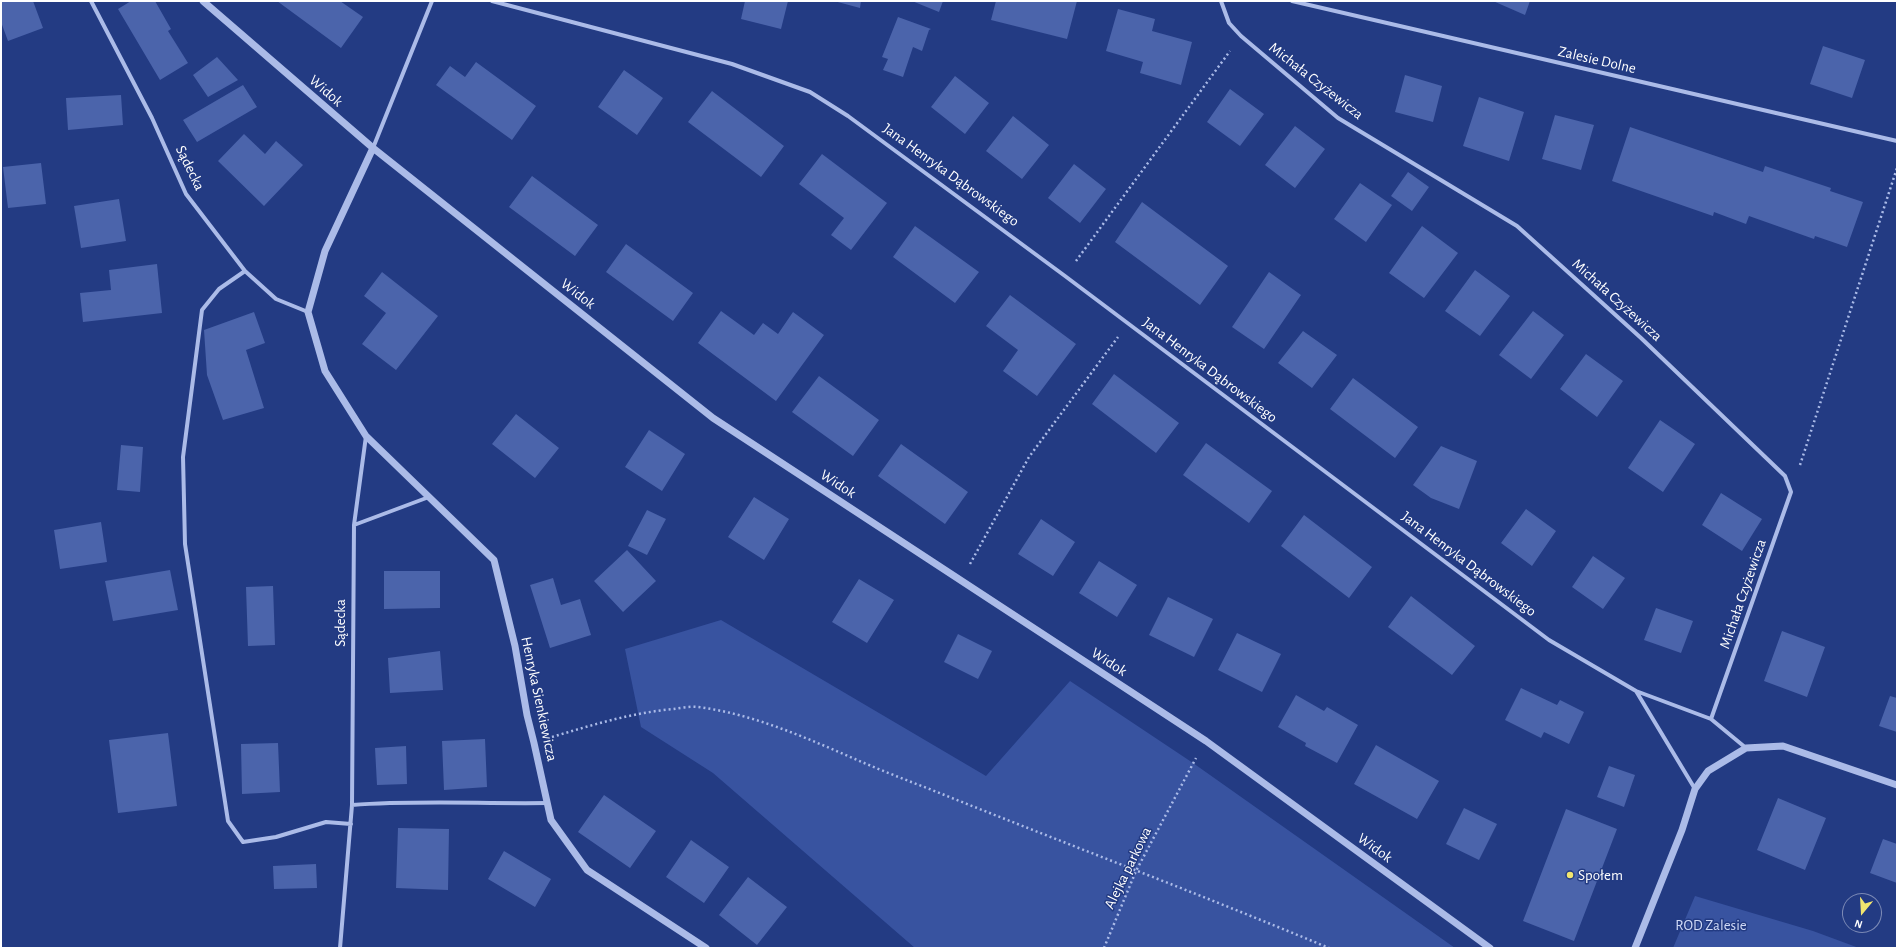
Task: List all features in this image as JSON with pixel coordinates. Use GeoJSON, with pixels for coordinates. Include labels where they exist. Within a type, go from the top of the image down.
{"type":"FeatureCollection","features":[{"type":"Feature","properties":{"kind":"street","name":"Sądecka"},"geometry":{"type":"LineString","coordinates":[[91,1],[152,118],[186,194],[245,271],[276,299],[308,312]]}},
{"type":"Feature","properties":{"kind":"street","name":"Widok"},"geometry":{"type":"LineString","coordinates":[[203,1],[373,148],[713,418],[1206,741],[1490,948]]}},
{"type":"Feature","properties":{"kind":"street"},"geometry":{"type":"LineString","coordinates":[[366,436],[325,371],[308,312],[325,251],[373,148],[432,1]]}},
{"type":"Feature","properties":{"kind":"street","name":"Jana Henryka Dąbrowskiego"},"geometry":{"type":"LineString","coordinates":[[492,1],[732,64],[810,92],[866,129],[1065,276],[1549,640],[1636,691],[1711,719],[1746,748]]}},
{"type":"Feature","properties":{"kind":"street","name":"Michała Czyżewicza"},"geometry":{"type":"LineString","coordinates":[[1221,1],[1229,23],[1242,36],[1338,118],[1517,226],[1641,338],[1785,476],[1791,492],[1711,719]]}},
{"type":"Feature","properties":{"kind":"street","name":"Zalesie Dolne"},"geometry":{"type":"LineString","coordinates":[[1292,1],[1897,141]]}},
{"type":"Feature","properties":{"kind":"street"},"geometry":{"type":"LineString","coordinates":[[245,271],[219,289],[202,310],[183,457],[185,544],[228,821],[243,842],[276,837],[326,822],[351,824]]}},
{"type":"Feature","properties":{"kind":"street","name":"Sądecka"},"geometry":{"type":"LineString","coordinates":[[340,948],[352,805],[354,525],[366,436]]}},
{"type":"Feature","properties":{"kind":"street","name":"Henryka Sienkiewicza"},"geometry":{"type":"LineString","coordinates":[[366,436],[494,560],[515,646],[527,715],[551,820],[587,870],[706,948]]}},
{"type":"Feature","properties":{"kind":"street"},"geometry":{"type":"LineString","coordinates":[[354,525],[429,497]]}},
{"type":"Feature","properties":{"kind":"street"},"geometry":{"type":"LineString","coordinates":[[1636,691],[1695,789]]}},
{"type":"Feature","properties":{"kind":"street"},"geometry":{"type":"LineString","coordinates":[[1635,948],[1682,830],[1695,789],[1708,771],[1746,748],[1783,746],[1897,785]]}},
{"type":"Feature","properties":{"kind":"street"},"geometry":{"type":"LineString","coordinates":[[352,805],[384,803],[547,803]]}},
{"type":"Feature","properties":{"kind":"path"},"geometry":{"type":"LineString","coordinates":[[1065,276],[1242,36]]}},
{"type":"Feature","properties":{"kind":"path"},"geometry":{"type":"LineString","coordinates":[[1791,492],[1897,168]]}},
{"type":"Feature","properties":{"kind":"path"},"geometry":{"type":"LineString","coordinates":[[961,580],[1029,457],[1127,324]]}},
{"type":"Feature","properties":{"kind":"path"},"geometry":{"type":"LineString","coordinates":[[534,742],[617,718],[660,710],[697,707],[732,712],[774,725],[815,741],[873,766],[1100,855],[1136,871],[1329,948]]}},
{"type":"Feature","properties":{"kind":"path","name":"Alejka parkowa"},"geometry":{"type":"LineString","coordinates":[[1104,948],[1136,871],[1197,757]]}},
{"type":"Feature","properties":{"kind":"green space"},"geometry":{"type":"Polygon","coordinates":[[[721,620],[986,776],[1070,681],[1193,763],[1455,948],[915,948],[713,773],[641,727],[625,649],[721,620]]]}},
{"type":"Feature","properties":{"kind":"green space","name":"ROD Zalesie"},"geometry":{"type":"Polygon","coordinates":[[[1695,896],[1813,931],[1859,948],[1673,948],[1695,896]]]}},
{"type":"Feature","properties":{"kind":"building"},"geometry":{"type":"Polygon","coordinates":[[[1,1],[33,1],[43,28],[8,41],[1,22],[1,1]]]}},
{"type":"Feature","properties":{"kind":"building"},"geometry":{"type":"Polygon","coordinates":[[[131,1],[155,1],[171,29],[168,31],[188,63],[160,80],[118,9],[131,1]]]}},
{"type":"Feature","properties":{"kind":"building"},"geometry":{"type":"Polygon","coordinates":[[[277,1],[340,1],[363,17],[341,48],[277,1]]]}},
{"type":"Feature","properties":{"kind":"building"},"geometry":{"type":"Polygon","coordinates":[[[745,1],[788,1],[781,29],[741,19],[745,1]]]}},
{"type":"Feature","properties":{"kind":"building"},"geometry":{"type":"Polygon","coordinates":[[[834,1],[861,1],[860,8],[834,1]]]}},
{"type":"Feature","properties":{"kind":"building"},"geometry":{"type":"Polygon","coordinates":[[[912,1],[943,1],[939,12],[912,1]]]}},
{"type":"Feature","properties":{"kind":"building"},"geometry":{"type":"Polygon","coordinates":[[[996,1],[1077,1],[1067,39],[991,20],[996,1]]]}},
{"type":"Feature","properties":{"kind":"building"},"geometry":{"type":"Polygon","coordinates":[[[1493,1],[1530,1],[1525,15],[1493,1]]]}},
{"type":"Feature","properties":{"kind":"building"},"geometry":{"type":"Polygon","coordinates":[[[1118,9],[1155,19],[1152,31],[1192,42],[1181,85],[1140,73],[1143,62],[1106,51],[1118,9]]]}},
{"type":"Feature","properties":{"kind":"building"},"geometry":{"type":"Polygon","coordinates":[[[898,17],[931,29],[929,30],[922,51],[913,47],[903,77],[883,70],[888,59],[882,57],[898,17]]]}},
{"type":"Feature","properties":{"kind":"building"},"geometry":{"type":"Polygon","coordinates":[[[1823,46],[1865,60],[1852,98],[1810,84],[1823,46]]]}},
{"type":"Feature","properties":{"kind":"building"},"geometry":{"type":"Polygon","coordinates":[[[217,57],[238,80],[208,97],[193,75],[217,57]]]}},
{"type":"Feature","properties":{"kind":"building"},"geometry":{"type":"Polygon","coordinates":[[[476,62],[536,106],[512,140],[436,85],[450,66],[465,77],[476,62]]]}},
{"type":"Feature","properties":{"kind":"building"},"geometry":{"type":"Polygon","coordinates":[[[624,70],[663,98],[637,135],[598,107],[624,70]]]}},
{"type":"Feature","properties":{"kind":"building"},"geometry":{"type":"Polygon","coordinates":[[[1405,75],[1442,86],[1433,122],[1395,112],[1405,75]]]}},
{"type":"Feature","properties":{"kind":"building"},"geometry":{"type":"Polygon","coordinates":[[[955,76],[989,103],[965,134],[931,107],[955,76]]]}},
{"type":"Feature","properties":{"kind":"building"},"geometry":{"type":"Polygon","coordinates":[[[243,85],[257,107],[197,142],[183,120],[243,85]]]}},
{"type":"Feature","properties":{"kind":"building"},"geometry":{"type":"Polygon","coordinates":[[[1230,89],[1264,114],[1240,146],[1207,122],[1230,89]]]}},
{"type":"Feature","properties":{"kind":"building"},"geometry":{"type":"Polygon","coordinates":[[[712,91],[784,146],[761,177],[688,122],[712,91]]]}},
{"type":"Feature","properties":{"kind":"building"},"geometry":{"type":"Polygon","coordinates":[[[121,95],[123,125],[68,130],[66,98],[121,95]]]}},
{"type":"Feature","properties":{"kind":"building"},"geometry":{"type":"Polygon","coordinates":[[[1479,97],[1524,112],[1509,161],[1463,146],[1479,97]]]}},
{"type":"Feature","properties":{"kind":"building"},"geometry":{"type":"Polygon","coordinates":[[[1555,115],[1594,125],[1581,170],[1542,159],[1555,115]]]}},
{"type":"Feature","properties":{"kind":"building"},"geometry":{"type":"Polygon","coordinates":[[[1013,116],[1049,145],[1022,179],[986,151],[1013,116]]]}},
{"type":"Feature","properties":{"kind":"building"},"geometry":{"type":"Polygon","coordinates":[[[1295,126],[1325,149],[1295,188],[1265,165],[1295,126]]]}},
{"type":"Feature","properties":{"kind":"building"},"geometry":{"type":"Polygon","coordinates":[[[1630,127],[1763,172],[1765,166],[1831,188],[1830,191],[1863,202],[1847,247],[1815,236],[1814,239],[1749,216],[1746,224],[1714,212],[1713,216],[1612,181],[1630,127]]]}},
{"type":"Feature","properties":{"kind":"building"},"geometry":{"type":"Polygon","coordinates":[[[244,134],[265,154],[276,141],[303,165],[264,206],[218,161],[244,134]]]}},
{"type":"Feature","properties":{"kind":"building"},"geometry":{"type":"Polygon","coordinates":[[[822,154],[887,203],[851,250],[831,235],[844,218],[799,184],[822,154]]]}},
{"type":"Feature","properties":{"kind":"building"},"geometry":{"type":"Polygon","coordinates":[[[41,163],[46,204],[8,208],[3,167],[41,163]]]}},
{"type":"Feature","properties":{"kind":"building"},"geometry":{"type":"Polygon","coordinates":[[[1074,164],[1106,189],[1080,223],[1048,198],[1074,164]]]}},
{"type":"Feature","properties":{"kind":"building"},"geometry":{"type":"Polygon","coordinates":[[[1408,172],[1429,187],[1412,211],[1391,196],[1408,172]]]}},
{"type":"Feature","properties":{"kind":"building"},"geometry":{"type":"Polygon","coordinates":[[[532,176],[598,225],[575,256],[509,207],[532,176]]]}},
{"type":"Feature","properties":{"kind":"building"},"geometry":{"type":"Polygon","coordinates":[[[1360,183],[1392,205],[1366,242],[1334,219],[1360,183]]]}},
{"type":"Feature","properties":{"kind":"building"},"geometry":{"type":"Polygon","coordinates":[[[119,199],[126,241],[81,248],[74,206],[119,199]]]}},
{"type":"Feature","properties":{"kind":"building"},"geometry":{"type":"Polygon","coordinates":[[[1142,202],[1228,266],[1200,305],[1115,242],[1142,202]]]}},
{"type":"Feature","properties":{"kind":"building"},"geometry":{"type":"Polygon","coordinates":[[[915,226],[979,272],[955,303],[893,257],[915,226]]]}},
{"type":"Feature","properties":{"kind":"building"},"geometry":{"type":"Polygon","coordinates":[[[1422,226],[1458,253],[1424,298],[1389,273],[1422,226]]]}},
{"type":"Feature","properties":{"kind":"building"},"geometry":{"type":"Polygon","coordinates":[[[626,244],[693,293],[673,321],[606,272],[626,244]]]}},
{"type":"Feature","properties":{"kind":"building"},"geometry":{"type":"Polygon","coordinates":[[[157,264],[162,313],[83,322],[80,293],[111,290],[109,270],[157,264]]]}},
{"type":"Feature","properties":{"kind":"building"},"geometry":{"type":"Polygon","coordinates":[[[1475,270],[1510,296],[1480,336],[1445,311],[1475,270]]]}},
{"type":"Feature","properties":{"kind":"building"},"geometry":{"type":"Polygon","coordinates":[[[382,272],[438,316],[396,370],[362,344],[386,313],[364,296],[382,272]]]}},
{"type":"Feature","properties":{"kind":"building"},"geometry":{"type":"Polygon","coordinates":[[[1269,272],[1301,295],[1264,349],[1232,327],[1269,272]]]}},
{"type":"Feature","properties":{"kind":"building"},"geometry":{"type":"Polygon","coordinates":[[[1010,295],[1076,344],[1037,396],[1003,371],[1018,350],[986,326],[1010,295]]]}},
{"type":"Feature","properties":{"kind":"building"},"geometry":{"type":"Polygon","coordinates":[[[721,311],[754,335],[763,323],[778,334],[793,312],[824,335],[776,401],[698,343],[721,311]]]}},
{"type":"Feature","properties":{"kind":"building"},"geometry":{"type":"Polygon","coordinates":[[[1533,311],[1564,335],[1531,379],[1499,355],[1533,311]]]}},
{"type":"Feature","properties":{"kind":"building"},"geometry":{"type":"Polygon","coordinates":[[[254,312],[265,343],[246,350],[264,408],[223,420],[207,375],[204,330],[254,312]]]}},
{"type":"Feature","properties":{"kind":"building"},"geometry":{"type":"Polygon","coordinates":[[[1303,331],[1337,355],[1312,388],[1278,363],[1303,331]]]}},
{"type":"Feature","properties":{"kind":"building"},"geometry":{"type":"Polygon","coordinates":[[[1586,354],[1623,381],[1597,417],[1560,389],[1586,354]]]}},
{"type":"Feature","properties":{"kind":"building"},"geometry":{"type":"Polygon","coordinates":[[[1114,374],[1179,423],[1156,453],[1092,404],[1114,374]]]}},
{"type":"Feature","properties":{"kind":"building"},"geometry":{"type":"Polygon","coordinates":[[[819,376],[879,420],[853,456],[792,412],[819,376]]]}},
{"type":"Feature","properties":{"kind":"building"},"geometry":{"type":"Polygon","coordinates":[[[1353,378],[1418,427],[1395,458],[1330,409],[1353,378]]]}},
{"type":"Feature","properties":{"kind":"building"},"geometry":{"type":"Polygon","coordinates":[[[516,414],[559,448],[535,478],[492,444],[516,414]]]}},
{"type":"Feature","properties":{"kind":"building"},"geometry":{"type":"Polygon","coordinates":[[[1660,420],[1695,444],[1663,492],[1628,468],[1660,420]]]}},
{"type":"Feature","properties":{"kind":"building"},"geometry":{"type":"Polygon","coordinates":[[[649,430],[685,454],[662,491],[625,467],[649,430]]]}},
{"type":"Feature","properties":{"kind":"building"},"geometry":{"type":"Polygon","coordinates":[[[1206,443],[1272,491],[1249,523],[1183,475],[1206,443]]]}},
{"type":"Feature","properties":{"kind":"building"},"geometry":{"type":"Polygon","coordinates":[[[901,444],[968,492],[945,524],[878,476],[901,444]]]}},
{"type":"Feature","properties":{"kind":"building"},"geometry":{"type":"Polygon","coordinates":[[[121,445],[143,447],[140,492],[117,490],[121,445]]]}},
{"type":"Feature","properties":{"kind":"building"},"geometry":{"type":"Polygon","coordinates":[[[1441,446],[1477,461],[1459,509],[1431,498],[1413,485],[1441,446]]]}},
{"type":"Feature","properties":{"kind":"building"},"geometry":{"type":"Polygon","coordinates":[[[1721,493],[1762,519],[1742,551],[1702,525],[1721,493]]]}},
{"type":"Feature","properties":{"kind":"building"},"geometry":{"type":"Polygon","coordinates":[[[754,497],[789,519],[764,560],[728,537],[754,497]]]}},
{"type":"Feature","properties":{"kind":"building"},"geometry":{"type":"Polygon","coordinates":[[[1526,509],[1556,531],[1532,566],[1501,543],[1526,509]]]}},
{"type":"Feature","properties":{"kind":"building"},"geometry":{"type":"Polygon","coordinates":[[[647,510],[666,519],[647,555],[628,546],[647,510]]]}},
{"type":"Feature","properties":{"kind":"building"},"geometry":{"type":"Polygon","coordinates":[[[1304,515],[1372,567],[1349,598],[1281,546],[1304,515]]]}},
{"type":"Feature","properties":{"kind":"building"},"geometry":{"type":"Polygon","coordinates":[[[1041,519],[1075,542],[1053,576],[1018,554],[1041,519]]]}},
{"type":"Feature","properties":{"kind":"building"},"geometry":{"type":"Polygon","coordinates":[[[101,522],[107,562],[60,569],[54,530],[101,522]]]}},
{"type":"Feature","properties":{"kind":"building"},"geometry":{"type":"Polygon","coordinates":[[[627,550],[656,581],[623,612],[594,581],[627,550]]]}},
{"type":"Feature","properties":{"kind":"building"},"geometry":{"type":"Polygon","coordinates":[[[1593,556],[1625,578],[1603,609],[1572,587],[1593,556]]]}},
{"type":"Feature","properties":{"kind":"building"},"geometry":{"type":"Polygon","coordinates":[[[1099,561],[1137,585],[1117,617],[1079,593],[1099,561]]]}},
{"type":"Feature","properties":{"kind":"building"},"geometry":{"type":"Polygon","coordinates":[[[170,570],[178,610],[113,621],[105,581],[170,570]]]}},
{"type":"Feature","properties":{"kind":"building"},"geometry":{"type":"Polygon","coordinates":[[[384,571],[440,571],[440,608],[384,609],[384,571]]]}},
{"type":"Feature","properties":{"kind":"building"},"geometry":{"type":"Polygon","coordinates":[[[553,578],[561,605],[580,599],[591,635],[550,648],[530,585],[553,578]]]}},
{"type":"Feature","properties":{"kind":"building"},"geometry":{"type":"Polygon","coordinates":[[[859,579],[894,600],[867,643],[832,622],[859,579]]]}},
{"type":"Feature","properties":{"kind":"building"},"geometry":{"type":"Polygon","coordinates":[[[273,586],[275,645],[248,646],[246,587],[273,586]]]}},
{"type":"Feature","properties":{"kind":"building"},"geometry":{"type":"Polygon","coordinates":[[[1411,596],[1475,646],[1452,675],[1388,627],[1411,596]]]}},
{"type":"Feature","properties":{"kind":"building"},"geometry":{"type":"Polygon","coordinates":[[[1168,597],[1213,619],[1194,657],[1149,635],[1168,597]]]}},
{"type":"Feature","properties":{"kind":"building"},"geometry":{"type":"Polygon","coordinates":[[[1656,608],[1693,621],[1681,653],[1644,640],[1656,608]]]}},
{"type":"Feature","properties":{"kind":"building"},"geometry":{"type":"Polygon","coordinates":[[[1782,631],[1825,647],[1807,697],[1764,681],[1782,631]]]}},
{"type":"Feature","properties":{"kind":"building"},"geometry":{"type":"Polygon","coordinates":[[[1237,633],[1281,654],[1262,692],[1218,670],[1237,633]]]}},
{"type":"Feature","properties":{"kind":"building"},"geometry":{"type":"Polygon","coordinates":[[[958,634],[992,651],[978,679],[944,662],[958,634]]]}},
{"type":"Feature","properties":{"kind":"building"},"geometry":{"type":"Polygon","coordinates":[[[440,651],[443,690],[390,693],[388,658],[440,651]]]}},
{"type":"Feature","properties":{"kind":"building"},"geometry":{"type":"Polygon","coordinates":[[[1521,688],[1557,705],[1560,700],[1584,712],[1569,744],[1544,732],[1541,738],[1505,720],[1521,688]]]}},
{"type":"Feature","properties":{"kind":"building"},"geometry":{"type":"Polygon","coordinates":[[[1296,695],[1324,711],[1327,707],[1358,725],[1337,763],[1305,746],[1306,743],[1278,727],[1296,695]]]}},
{"type":"Feature","properties":{"kind":"building"},"geometry":{"type":"Polygon","coordinates":[[[1890,696],[1897,698],[1897,732],[1879,726],[1890,696]]]}},
{"type":"Feature","properties":{"kind":"building"},"geometry":{"type":"Polygon","coordinates":[[[168,733],[177,806],[118,813],[109,740],[168,733]]]}},
{"type":"Feature","properties":{"kind":"building"},"geometry":{"type":"Polygon","coordinates":[[[485,739],[487,787],[444,790],[442,741],[485,739]]]}},
{"type":"Feature","properties":{"kind":"building"},"geometry":{"type":"Polygon","coordinates":[[[278,743],[280,792],[242,794],[241,744],[278,743]]]}},
{"type":"Feature","properties":{"kind":"building"},"geometry":{"type":"Polygon","coordinates":[[[1376,745],[1439,781],[1417,819],[1354,784],[1376,745]]]}},
{"type":"Feature","properties":{"kind":"building"},"geometry":{"type":"Polygon","coordinates":[[[406,746],[407,784],[377,785],[375,748],[406,746]]]}},
{"type":"Feature","properties":{"kind":"building"},"geometry":{"type":"Polygon","coordinates":[[[1609,766],[1635,775],[1624,807],[1597,797],[1609,766]]]}},
{"type":"Feature","properties":{"kind":"building"},"geometry":{"type":"Polygon","coordinates":[[[604,795],[656,831],[630,868],[578,832],[604,795]]]}},
{"type":"Feature","properties":{"kind":"building"},"geometry":{"type":"Polygon","coordinates":[[[1778,798],[1826,818],[1805,870],[1757,850],[1778,798]]]}},
{"type":"Feature","properties":{"kind":"building"},"geometry":{"type":"Polygon","coordinates":[[[1464,808],[1497,824],[1479,860],[1446,844],[1464,808]]]}},
{"type":"Feature","properties":{"kind":"building","name":"Społem"},"geometry":{"type":"Polygon","coordinates":[[[1566,809],[1617,829],[1574,941],[1523,921],[1566,809]]]}},
{"type":"Feature","properties":{"kind":"building"},"geometry":{"type":"Polygon","coordinates":[[[398,828],[449,829],[448,890],[396,888],[398,828]]]}},
{"type":"Feature","properties":{"kind":"building"},"geometry":{"type":"Polygon","coordinates":[[[1883,839],[1897,844],[1897,883],[1870,873],[1883,839]]]}},
{"type":"Feature","properties":{"kind":"building"},"geometry":{"type":"Polygon","coordinates":[[[691,840],[729,867],[704,903],[666,877],[691,840]]]}},
{"type":"Feature","properties":{"kind":"building"},"geometry":{"type":"Polygon","coordinates":[[[504,851],[551,879],[535,907],[488,879],[504,851]]]}},
{"type":"Feature","properties":{"kind":"building"},"geometry":{"type":"Polygon","coordinates":[[[316,864],[317,888],[274,889],[273,866],[316,864]]]}},
{"type":"Feature","properties":{"kind":"building"},"geometry":{"type":"Polygon","coordinates":[[[748,877],[787,907],[757,945],[719,915],[748,877]]]}},
{"type":"Feature","properties":{"kind":"place","name":"Społem"},"geometry":{"type":"Point","coordinates":[1570,875]}}]}
